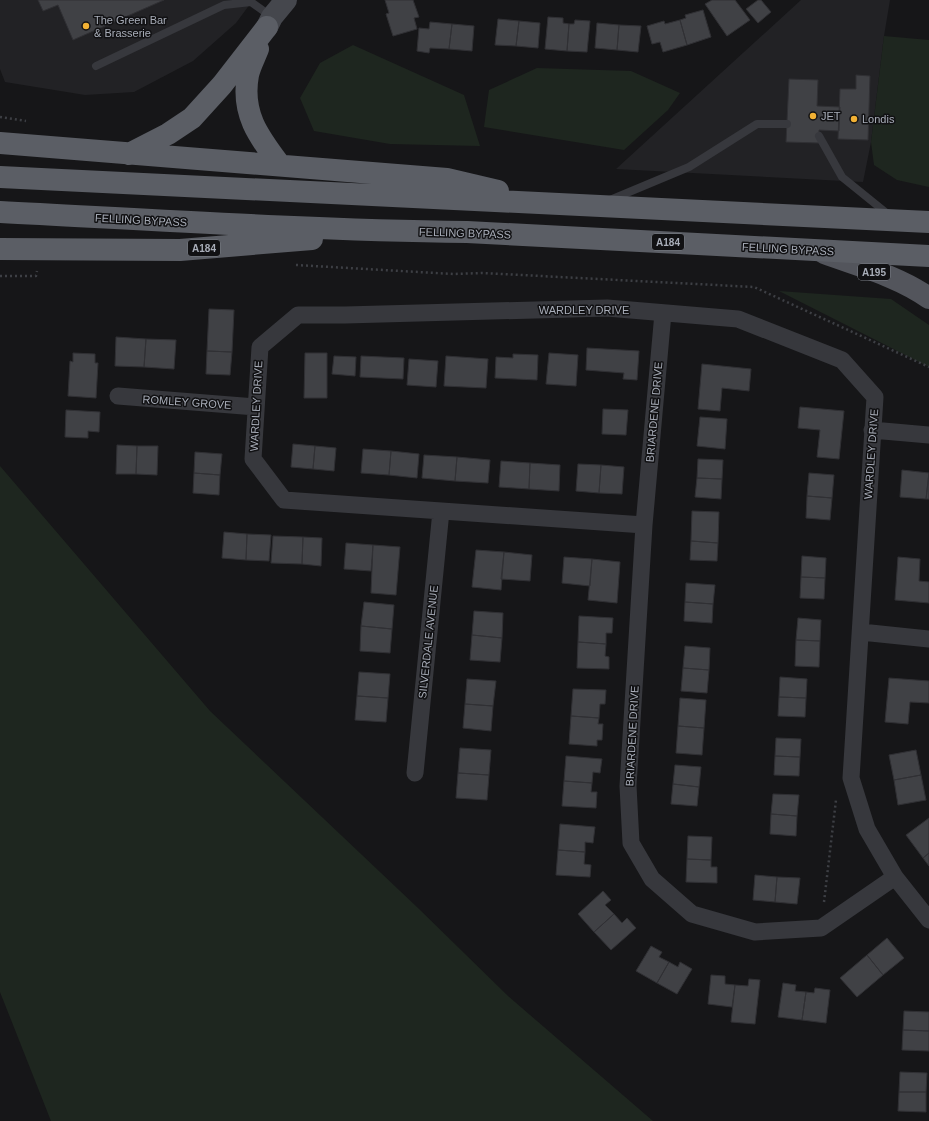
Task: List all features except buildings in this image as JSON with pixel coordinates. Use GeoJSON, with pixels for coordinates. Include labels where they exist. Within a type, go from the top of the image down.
{"type":"FeatureCollection","features":[{"type":"Feature","properties":{"kind":"highway"},"geometry":{"type":"LineString","coordinates":[[129,154],[168,134],[192,118],[222,85],[269,22]]}},
{"type":"Feature","properties":{"kind":"highway"},"geometry":{"type":"LineString","coordinates":[[269,22],[248,74],[246,97],[251,119],[261,140],[280,164]]}},
{"type":"Feature","properties":{"kind":"highway"},"geometry":{"type":"LineString","coordinates":[[0,143],[129,154],[280,164],[447,179],[546,203]]}},
{"type":"Feature","properties":{"kind":"highway"},"geometry":{"type":"LineString","coordinates":[[0,177],[929,222]]}},
{"type":"Feature","properties":{"kind":"highway","name":"FELLING BYPASS"},"geometry":{"type":"LineString","coordinates":[[0,212],[179,222],[467,232],[929,256]]}},
{"type":"Feature","properties":{"kind":"highway","name":"A184"},"geometry":{"type":"LineString","coordinates":[[0,249],[180,250],[407,231]]}},
{"type":"Feature","properties":{"kind":"main road"},"geometry":{"type":"LineString","coordinates":[[269,22],[286,0]]}},
{"type":"Feature","properties":{"kind":"main road","name":"A195"},"geometry":{"type":"LineString","coordinates":[[817,250],[894,279],[921,292],[929,298]]}},
{"type":"Feature","properties":{"kind":"street","name":"WARDLEY DRIVE"},"geometry":{"type":"LineString","coordinates":[[644,525],[284,500],[253,459],[260,347],[298,315],[607,308],[738,319],[842,360],[875,397],[851,778],[867,829],[895,877],[929,920]]}},
{"type":"Feature","properties":{"kind":"street","name":"BRIARDENE DRIVE"},"geometry":{"type":"LineString","coordinates":[[663,313],[644,525],[628,786],[631,842],[652,879],[692,914],[755,932],[821,928]]}},
{"type":"Feature","properties":{"kind":"street","name":"ROMLEY GROVE"},"geometry":{"type":"LineString","coordinates":[[118,396],[256,407]]}},
{"type":"Feature","properties":{"kind":"street"},"geometry":{"type":"LineString","coordinates":[[872,430],[929,435]]}},
{"type":"Feature","properties":{"kind":"street","name":"SILVERDALE AVENUE"},"geometry":{"type":"LineString","coordinates":[[415,773],[440,511]]}},
{"type":"Feature","properties":{"kind":"street"},"geometry":{"type":"LineString","coordinates":[[861,632],[929,639]]}},
{"type":"Feature","properties":{"kind":"street"},"geometry":{"type":"LineString","coordinates":[[821,928],[895,877]]}},
{"type":"Feature","properties":{"kind":"lane"},"geometry":{"type":"LineString","coordinates":[[96,66],[224,4],[252,1],[269,22]]}},
{"type":"Feature","properties":{"kind":"lane"},"geometry":{"type":"LineString","coordinates":[[596,206],[689,167],[758,124],[787,124]]}},
{"type":"Feature","properties":{"kind":"lane"},"geometry":{"type":"LineString","coordinates":[[819,136],[842,177],[896,220]]}},
{"type":"Feature","properties":{"kind":"path"},"geometry":{"type":"LineString","coordinates":[[0,117],[30,121]]}},
{"type":"Feature","properties":{"kind":"path"},"geometry":{"type":"LineString","coordinates":[[290,265],[306,264],[453,274],[482,273],[754,286],[929,367]]}},
{"type":"Feature","properties":{"kind":"path"},"geometry":{"type":"LineString","coordinates":[[0,276],[36,276],[37,267]]}},
{"type":"Feature","properties":{"kind":"path"},"geometry":{"type":"LineString","coordinates":[[821,928],[836,798]]}},
{"type":"Feature","properties":{"kind":"shaded area"},"geometry":{"type":"Polygon","coordinates":[[[0,0],[253,0],[236,23],[193,61],[134,92],[85,95],[5,82],[0,69],[0,0]]]}},
{"type":"Feature","properties":{"kind":"shaded area"},"geometry":{"type":"Polygon","coordinates":[[[801,0],[890,0],[871,142],[863,182],[616,169],[801,0]]]}},
{"type":"Feature","properties":{"kind":"shaded area"},"geometry":{"type":"Polygon","coordinates":[[[884,36],[929,40],[929,187],[897,180],[874,165],[871,142],[884,36]]]}},
{"type":"Feature","properties":{"kind":"shaded area"},"geometry":{"type":"Polygon","coordinates":[[[353,45],[464,95],[480,146],[390,144],[314,131],[300,98],[320,63],[353,45]]]}},
{"type":"Feature","properties":{"kind":"shaded area"},"geometry":{"type":"Polygon","coordinates":[[[537,68],[631,71],[680,93],[668,110],[624,150],[484,127],[489,90],[537,68]]]}},
{"type":"Feature","properties":{"kind":"shaded area"},"geometry":{"type":"Polygon","coordinates":[[[779,291],[891,299],[929,325],[929,367],[779,291]]]}},
{"type":"Feature","properties":{"kind":"shaded area"},"geometry":{"type":"Polygon","coordinates":[[[0,466],[210,711],[418,908],[508,996],[653,1121],[51,1121],[0,992],[0,466]]]}},
{"type":"Feature","properties":{"kind":"place","name":"The Green Bar & Brasserie"},"geometry":{"type":"Point","coordinates":[86,26]}},
{"type":"Feature","properties":{"kind":"place","name":"JET"},"geometry":{"type":"Point","coordinates":[813,116]}},
{"type":"Feature","properties":{"kind":"place","name":"Londis"},"geometry":{"type":"Point","coordinates":[854,119]}}]}
